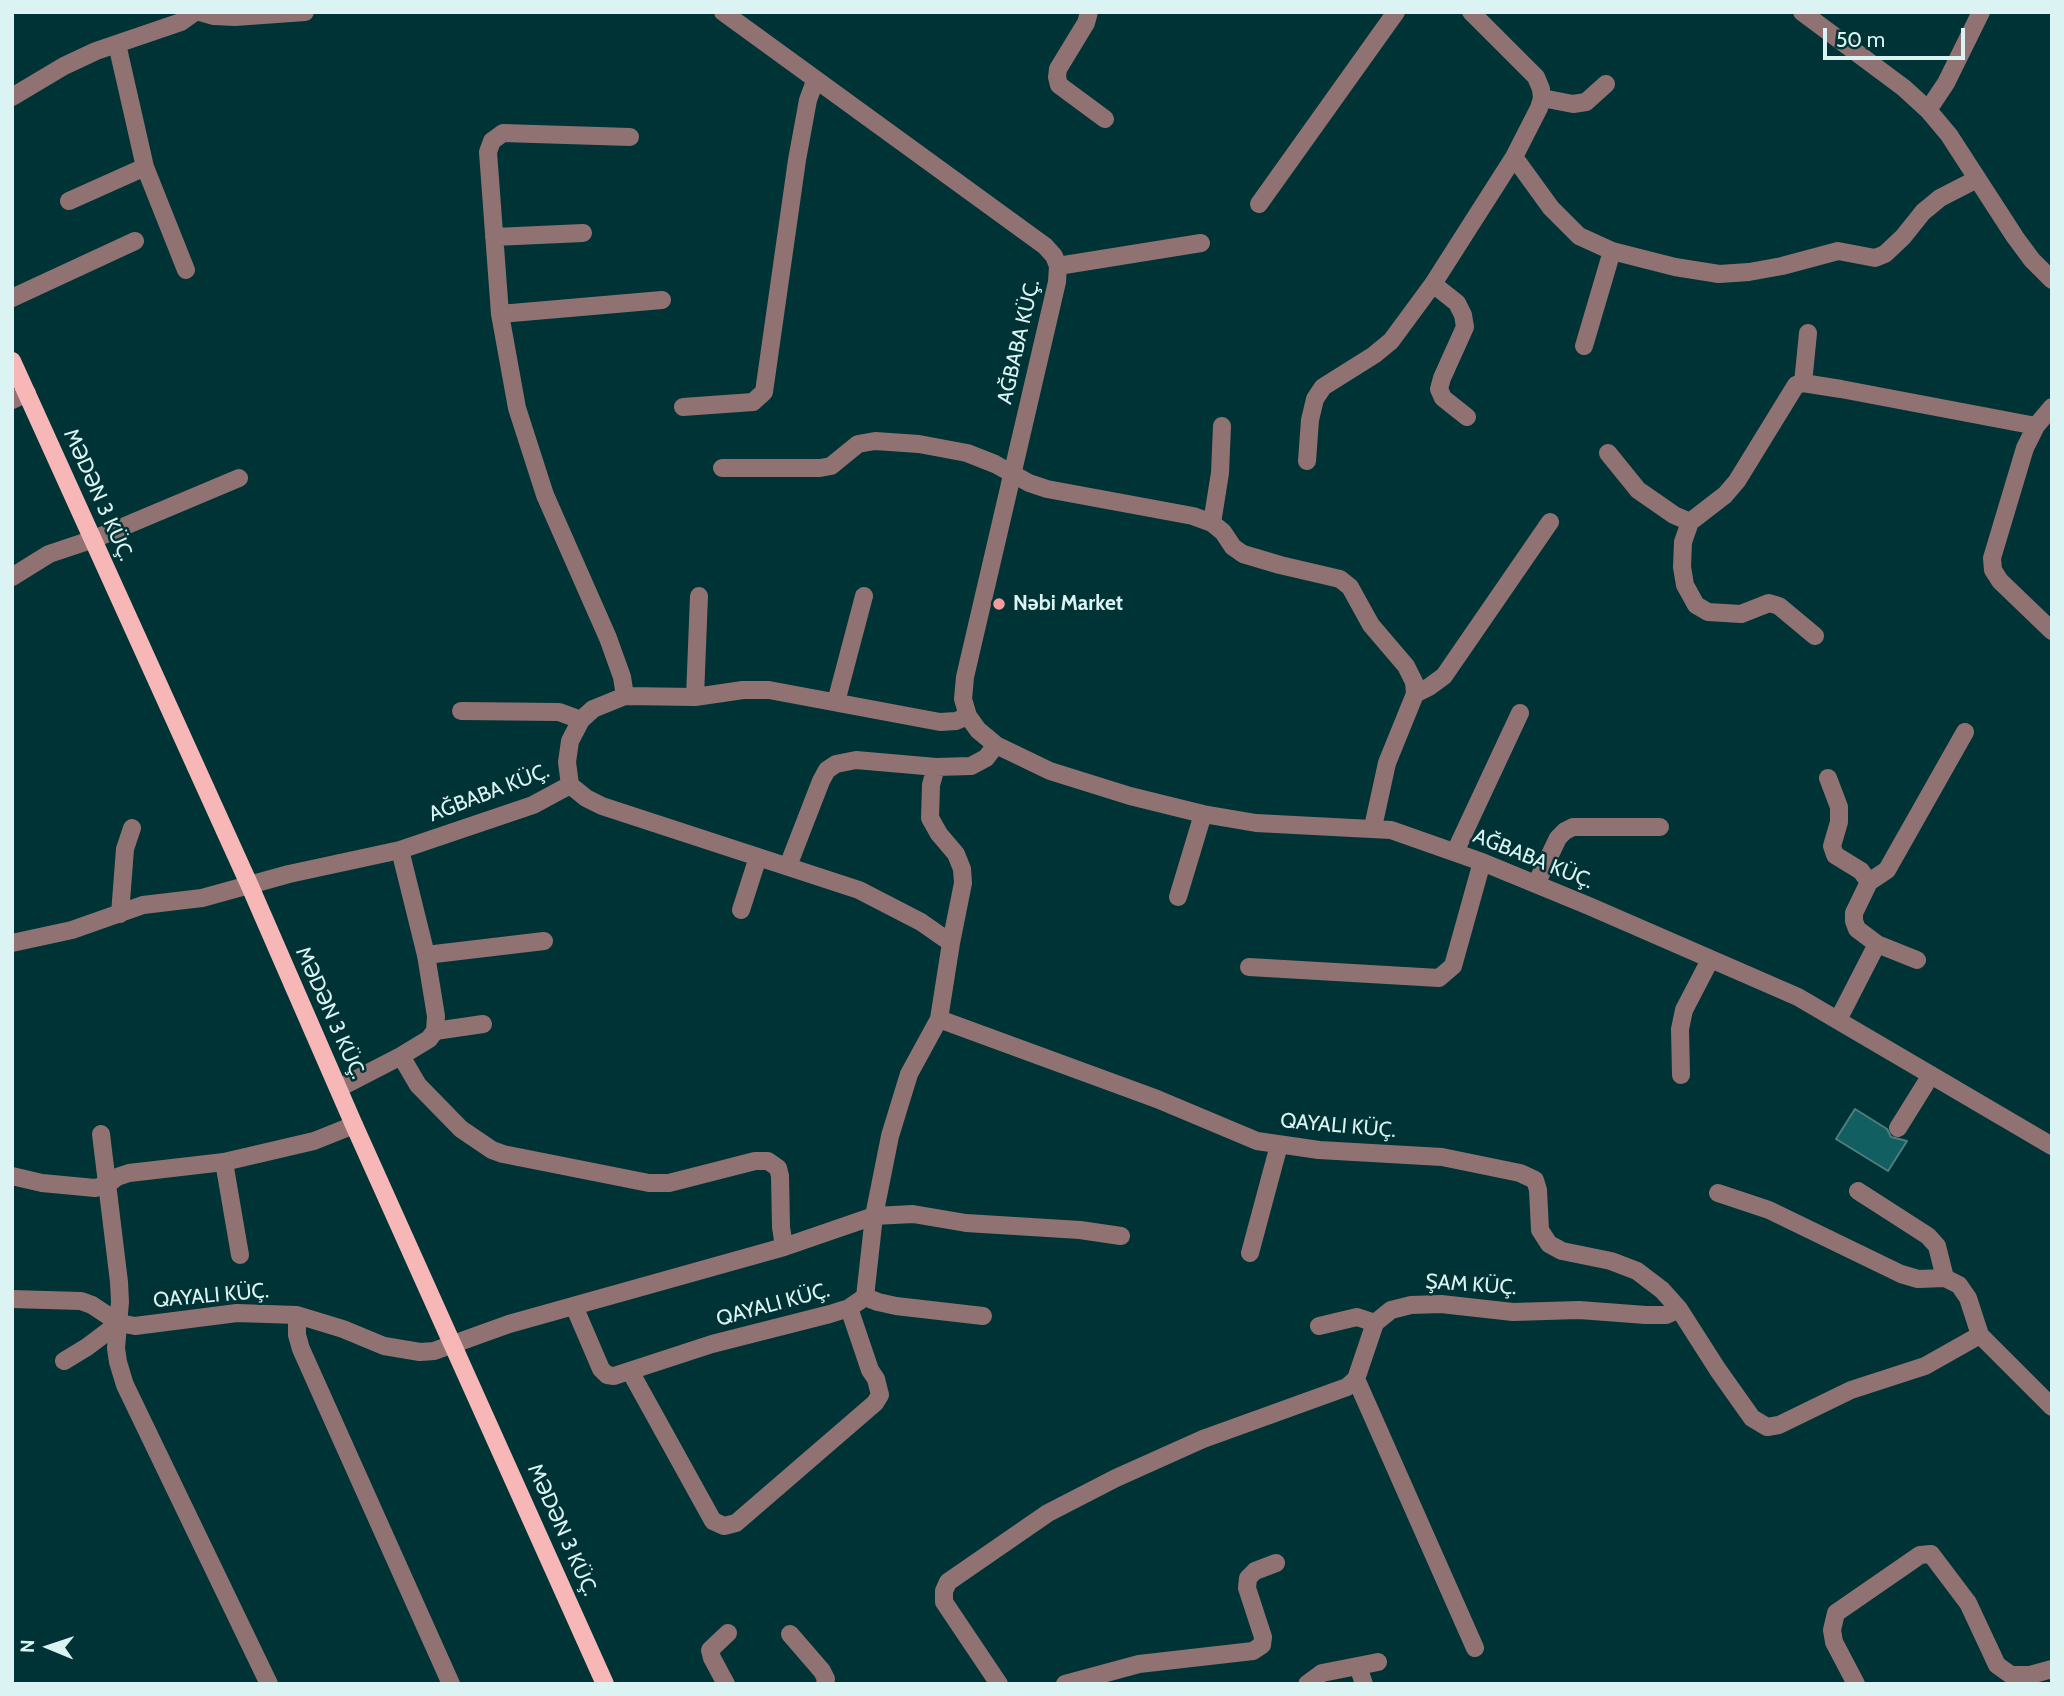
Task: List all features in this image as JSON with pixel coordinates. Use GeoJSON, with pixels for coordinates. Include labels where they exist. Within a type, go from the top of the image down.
{"type":"FeatureCollection","features":[{"type":"Feature","properties":{"kind":"main road","name":"MƏDƏN 3 KÜÇ."},"geometry":{"type":"LineString","coordinates":[[12,361],[20,397],[94,539],[606,1684]]}},
{"type":"Feature","properties":{"kind":"street"},"geometry":{"type":"LineString","coordinates":[[12,97],[64,66],[181,22],[198,12],[235,17],[305,12]]}},
{"type":"Feature","properties":{"kind":"street","name":"AĞBABA KÜÇ."},"geometry":{"type":"LineString","coordinates":[[723,12],[1045,246],[1058,266],[1057,282],[965,677],[963,699],[968,716],[978,730],[996,745],[1074,780],[1203,814],[1256,823],[1391,830],[1482,862],[1798,998],[2052,1146]]}},
{"type":"Feature","properties":{"kind":"street"},"geometry":{"type":"LineString","coordinates":[[1089,12],[1086,23],[1058,69],[1057,78],[1059,85],[1105,119]]}},
{"type":"Feature","properties":{"kind":"street"},"geometry":{"type":"LineString","coordinates":[[1259,204],[1396,12]]}},
{"type":"Feature","properties":{"kind":"street"},"geometry":{"type":"LineString","coordinates":[[1307,461],[1310,420],[1315,399],[1323,387],[1391,341],[1433,284],[1514,157],[1542,98],[1536,77],[1471,12]]}},
{"type":"Feature","properties":{"kind":"street"},"geometry":{"type":"LineString","coordinates":[[1802,12],[1904,88],[1928,110],[1949,135],[2015,237],[2032,260],[2052,280]]}},
{"type":"Feature","properties":{"kind":"street"},"geometry":{"type":"LineString","coordinates":[[1928,110],[1946,83],[1981,12]]}},
{"type":"Feature","properties":{"kind":"street"},"geometry":{"type":"LineString","coordinates":[[117,44],[145,167],[186,270]]}},
{"type":"Feature","properties":{"kind":"street"},"geometry":{"type":"LineString","coordinates":[[683,407],[753,402],[764,392],[797,160],[808,100],[815,80]]}},
{"type":"Feature","properties":{"kind":"street"},"geometry":{"type":"LineString","coordinates":[[1542,98],[1573,104],[1586,102],[1606,84]]}},
{"type":"Feature","properties":{"kind":"street"},"geometry":{"type":"LineString","coordinates":[[625,696],[622,677],[608,638],[545,495],[517,408],[500,314],[488,152],[492,141],[503,133],[630,137]]}},
{"type":"Feature","properties":{"kind":"street"},"geometry":{"type":"LineString","coordinates":[[1514,157],[1551,208],[1579,236],[1612,251],[1675,267],[1719,274],[1782,266],[1838,251],[1875,258],[1885,254],[1923,212],[1940,198],[1977,179]]}},
{"type":"Feature","properties":{"kind":"street"},"geometry":{"type":"LineString","coordinates":[[69,201],[145,167]]}},
{"type":"Feature","properties":{"kind":"street"},"geometry":{"type":"LineString","coordinates":[[494,237],[583,233]]}},
{"type":"Feature","properties":{"kind":"street"},"geometry":{"type":"LineString","coordinates":[[12,298],[135,241]]}},
{"type":"Feature","properties":{"kind":"street"},"geometry":{"type":"LineString","coordinates":[[1058,266],[1201,243]]}},
{"type":"Feature","properties":{"kind":"street"},"geometry":{"type":"LineString","coordinates":[[1584,345],[1612,251]]}},
{"type":"Feature","properties":{"kind":"street"},"geometry":{"type":"LineString","coordinates":[[1433,284],[1457,303],[1463,315],[1465,327],[1439,389],[1443,398],[1467,417]]}},
{"type":"Feature","properties":{"kind":"street"},"geometry":{"type":"LineString","coordinates":[[500,314],[662,300]]}},
{"type":"Feature","properties":{"kind":"street"},"geometry":{"type":"LineString","coordinates":[[1803,383],[1808,333]]}},
{"type":"Feature","properties":{"kind":"street"},"geometry":{"type":"LineString","coordinates":[[1815,636],[1779,606],[1769,603],[1741,614],[1709,612],[1696,605],[1685,585],[1682,567],[1684,542],[1690,522],[1725,495],[1737,481],[1796,385],[1803,383],[2036,426]]}},
{"type":"Feature","properties":{"kind":"street"},"geometry":{"type":"LineString","coordinates":[[2052,407],[2036,426],[2025,449],[1992,558],[1993,570],[2000,581],[2052,631]]}},
{"type":"Feature","properties":{"kind":"street"},"geometry":{"type":"LineString","coordinates":[[1212,523],[1219,484],[1222,426]]}},
{"type":"Feature","properties":{"kind":"street"},"geometry":{"type":"LineString","coordinates":[[722,468],[820,468],[831,466],[858,444],[875,440],[919,444],[967,453],[1047,489],[1193,516],[1212,523],[1223,532],[1233,547],[1243,554],[1340,579],[1350,587],[1371,625],[1406,666],[1414,681],[1415,694],[1387,763],[1373,827]]}},
{"type":"Feature","properties":{"kind":"street"},"geometry":{"type":"LineString","coordinates":[[1608,453],[1638,490],[1674,515],[1690,522]]}},
{"type":"Feature","properties":{"kind":"street"},"geometry":{"type":"LineString","coordinates":[[12,576],[49,555],[239,478]]}},
{"type":"Feature","properties":{"kind":"street"},"geometry":{"type":"LineString","coordinates":[[1415,694],[1444,676],[1550,522]]}},
{"type":"Feature","properties":{"kind":"street"},"geometry":{"type":"LineString","coordinates":[[695,696],[699,596]]}},
{"type":"Feature","properties":{"kind":"street"},"geometry":{"type":"LineString","coordinates":[[836,702],[864,596]]}},
{"type":"Feature","properties":{"kind":"street"},"geometry":{"type":"LineString","coordinates":[[461,712],[559,712],[581,720],[593,709],[625,696],[695,696],[743,690],[769,690],[940,722],[956,721],[968,716]]}},
{"type":"Feature","properties":{"kind":"street"},"geometry":{"type":"LineString","coordinates":[[1455,852],[1520,713]]}},
{"type":"Feature","properties":{"kind":"street","name":"AĞBABA KÜÇ."},"geometry":{"type":"LineString","coordinates":[[12,943],[72,930],[143,905],[202,898],[249,884],[400,850],[533,805],[570,785],[567,762],[570,741],[581,720]]}},
{"type":"Feature","properties":{"kind":"street"},"geometry":{"type":"LineString","coordinates":[[1917,960],[1877,944],[1857,929],[1854,913],[1869,882],[1887,870],[1965,732]]}},
{"type":"Feature","properties":{"kind":"street"},"geometry":{"type":"LineString","coordinates":[[788,866],[827,770],[836,764],[856,760],[936,767],[971,766],[986,758],[996,745]]}},
{"type":"Feature","properties":{"kind":"street"},"geometry":{"type":"LineString","coordinates":[[574,1306],[601,1369],[614,1377],[712,1344],[849,1308],[864,1297],[874,1216],[898,1107],[909,1074],[939,1019],[963,883],[962,869],[956,854],[930,818],[930,793],[936,767]]}},
{"type":"Feature","properties":{"kind":"street"},"geometry":{"type":"LineString","coordinates":[[1828,778],[1839,807],[1839,822],[1832,846],[1835,855],[1861,871],[1869,882]]}},
{"type":"Feature","properties":{"kind":"street"},"geometry":{"type":"LineString","coordinates":[[570,785],[602,806],[859,890],[921,922],[951,943]]}},
{"type":"Feature","properties":{"kind":"street"},"geometry":{"type":"LineString","coordinates":[[1178,897],[1203,814]]}},
{"type":"Feature","properties":{"kind":"street"},"geometry":{"type":"LineString","coordinates":[[1536,884],[1558,838],[1573,827],[1660,827]]}},
{"type":"Feature","properties":{"kind":"street"},"geometry":{"type":"LineString","coordinates":[[120,914],[125,849],[132,828]]}},
{"type":"Feature","properties":{"kind":"street"},"geometry":{"type":"LineString","coordinates":[[339,1088],[401,1056],[429,1039],[435,1031],[436,1016],[426,955],[400,850]]}},
{"type":"Feature","properties":{"kind":"street"},"geometry":{"type":"LineString","coordinates":[[741,910],[758,857]]}},
{"type":"Feature","properties":{"kind":"street"},"geometry":{"type":"LineString","coordinates":[[1249,967],[1439,978],[1453,966],[1482,862]]}},
{"type":"Feature","properties":{"kind":"street"},"geometry":{"type":"LineString","coordinates":[[426,955],[544,942]]}},
{"type":"Feature","properties":{"kind":"street"},"geometry":{"type":"LineString","coordinates":[[1838,1020],[1877,944]]}},
{"type":"Feature","properties":{"kind":"street"},"geometry":{"type":"LineString","coordinates":[[1681,1075],[1680,1029],[1685,1010],[1710,960]]}},
{"type":"Feature","properties":{"kind":"street"},"geometry":{"type":"LineString","coordinates":[[939,1019],[1157,1099],[1232,1132],[1279,1145],[1442,1157],[1520,1173],[1535,1180],[1538,1190],[1539,1230],[1549,1244],[1562,1251],[1611,1261],[1637,1270],[1662,1290],[1679,1309],[1752,1418],[1767,1427],[1779,1425],[1851,1390],[1925,1366],[1980,1335]]}},
{"type":"Feature","properties":{"kind":"street"},"geometry":{"type":"LineString","coordinates":[[435,1031],[483,1024]]}},
{"type":"Feature","properties":{"kind":"street"},"geometry":{"type":"LineString","coordinates":[[401,1056],[418,1085],[461,1129],[492,1150],[503,1154],[649,1183],[668,1183],[755,1161],[768,1161],[778,1168],[780,1176],[784,1247]]}},
{"type":"Feature","properties":{"kind":"street"},"geometry":{"type":"LineString","coordinates":[[1898,1128],[1931,1075]]}},
{"type":"Feature","properties":{"kind":"street"},"geometry":{"type":"LineString","coordinates":[[12,1176],[42,1183],[95,1188],[129,1173],[224,1162],[314,1141],[354,1125]]}},
{"type":"Feature","properties":{"kind":"street"},"geometry":{"type":"LineString","coordinates":[[101,1134],[119,1282],[116,1348],[125,1385],[269,1684]]}},
{"type":"Feature","properties":{"kind":"street"},"geometry":{"type":"LineString","coordinates":[[1250,1253],[1279,1145]]}},
{"type":"Feature","properties":{"kind":"street"},"geometry":{"type":"LineString","coordinates":[[224,1162],[240,1255]]}},
{"type":"Feature","properties":{"kind":"street"},"geometry":{"type":"LineString","coordinates":[[1858,1191],[1928,1237],[1937,1246],[1945,1278]]}},
{"type":"Feature","properties":{"kind":"street"},"geometry":{"type":"LineString","coordinates":[[1718,1193],[1769,1210],[1901,1274],[1918,1279],[1945,1278],[1959,1285],[1968,1298],[1980,1335],[2052,1407]]}},
{"type":"Feature","properties":{"kind":"street"},"geometry":{"type":"LineString","coordinates":[[12,1299],[81,1301],[119,1323],[148,1325],[237,1313],[297,1315],[403,1351],[434,1351],[509,1324],[784,1247],[874,1216],[913,1214],[966,1223],[1080,1230],[1121,1236]]}},
{"type":"Feature","properties":{"kind":"street"},"geometry":{"type":"LineString","coordinates":[[864,1297],[878,1303],[983,1316]]}},
{"type":"Feature","properties":{"kind":"street","name":"ŞAM KÜÇ."},"geometry":{"type":"LineString","coordinates":[[1375,1323],[1391,1310],[1411,1305],[1441,1304],[1513,1312],[1579,1310],[1646,1315],[1666,1315],[1679,1309]]}},
{"type":"Feature","properties":{"kind":"street"},"geometry":{"type":"LineString","coordinates":[[629,1371],[713,1521],[724,1526],[736,1523],[875,1403],[880,1395],[849,1308]]}},
{"type":"Feature","properties":{"kind":"street"},"geometry":{"type":"LineString","coordinates":[[297,1315],[297,1335],[301,1349],[451,1684]]}},
{"type":"Feature","properties":{"kind":"street"},"geometry":{"type":"LineString","coordinates":[[999,1684],[944,1602],[944,1591],[948,1582],[1048,1513],[1116,1478],[1202,1439],[1347,1387],[1356,1379],[1375,1323],[1357,1317],[1319,1326]]}},
{"type":"Feature","properties":{"kind":"street"},"geometry":{"type":"LineString","coordinates":[[64,1361],[87,1348],[119,1323]]}},
{"type":"Feature","properties":{"kind":"street"},"geometry":{"type":"LineString","coordinates":[[1356,1379],[1475,1647]]}},
{"type":"Feature","properties":{"kind":"street"},"geometry":{"type":"LineString","coordinates":[[1856,1684],[1834,1642],[1832,1630],[1836,1612],[1920,1555],[1931,1554],[1968,1603],[1997,1665],[2008,1679],[2052,1669]]}},
{"type":"Feature","properties":{"kind":"street"},"geometry":{"type":"LineString","coordinates":[[1065,1684],[1139,1664],[1253,1651],[1262,1645],[1263,1637],[1247,1588],[1248,1578],[1255,1571],[1276,1563]]}},
{"type":"Feature","properties":{"kind":"street"},"geometry":{"type":"LineString","coordinates":[[726,1684],[710,1650],[728,1633]]}},
{"type":"Feature","properties":{"kind":"street"},"geometry":{"type":"LineString","coordinates":[[790,1634],[822,1671],[825,1684]]}},
{"type":"Feature","properties":{"kind":"street"},"geometry":{"type":"LineString","coordinates":[[1307,1684],[1322,1673],[1378,1662]]}},
{"type":"Feature","properties":{"kind":"street"},"geometry":{"type":"LineString","coordinates":[[1358,1666],[1364,1684]]}},
{"type":"Feature","properties":{"kind":"building"},"geometry":{"type":"Polygon","coordinates":[[[1855,1109],[1887,1129],[1891,1137],[1907,1141],[1888,1171],[1836,1139],[1855,1109]]]}},
{"type":"Feature","properties":{"kind":"place","name":"Nəbi Market"},"geometry":{"type":"Point","coordinates":[999,604]}}]}
